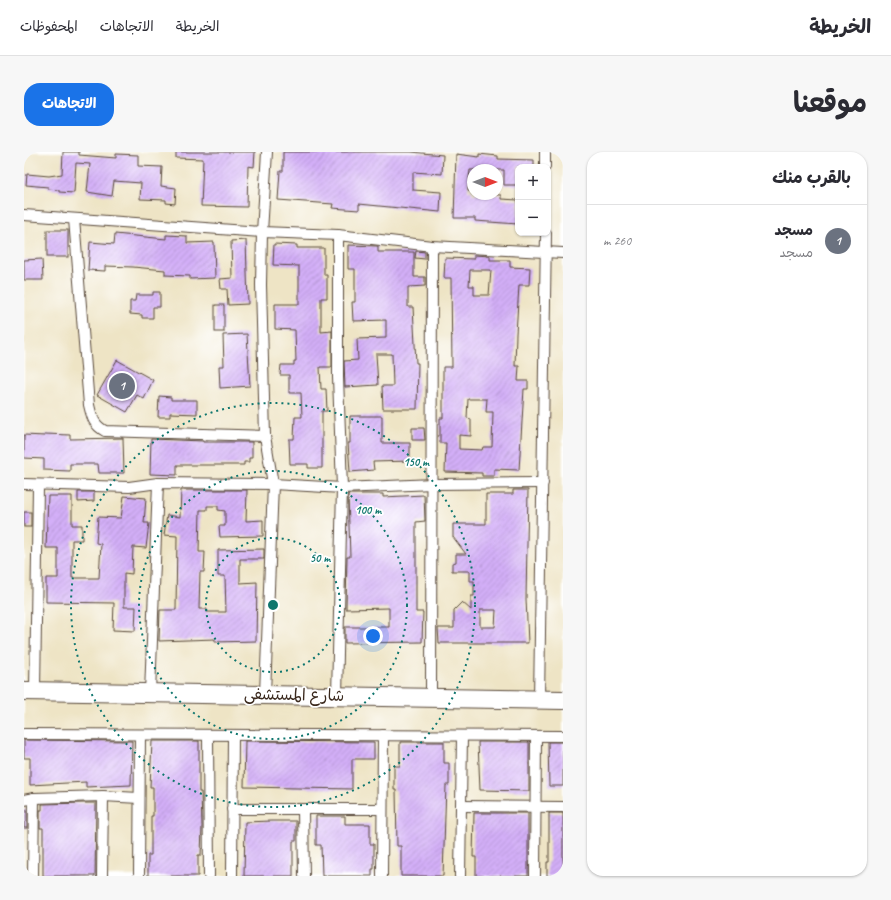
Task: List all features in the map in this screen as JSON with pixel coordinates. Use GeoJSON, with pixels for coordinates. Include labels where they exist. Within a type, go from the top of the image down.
{"type":"FeatureCollection","features":[{"type":"Feature","properties":{"kind":"highway","name":"شارع المستشفى"},"geometry":{"type":"LineString","coordinates":[[30,691],[563,700]]}},
{"type":"Feature","properties":{"kind":"street"},"geometry":{"type":"LineString","coordinates":[[265,694],[273,484],[265,436],[261,285],[262,232],[267,152]]}},
{"type":"Feature","properties":{"kind":"street"},"geometry":{"type":"LineString","coordinates":[[545,152],[545,164]]}},
{"type":"Feature","properties":{"kind":"street"},"geometry":{"type":"LineString","coordinates":[[24,214],[262,232],[338,235],[432,246],[563,253]]}},
{"type":"Feature","properties":{"kind":"street"},"geometry":{"type":"LineString","coordinates":[[74,218],[89,405],[92,418],[97,426],[106,431],[265,436]]}},
{"type":"Feature","properties":{"kind":"street"},"geometry":{"type":"LineString","coordinates":[[337,695],[342,488],[338,377],[338,235]]}},
{"type":"Feature","properties":{"kind":"street"},"geometry":{"type":"LineString","coordinates":[[540,700],[546,236]]}},
{"type":"Feature","properties":{"kind":"street"},"geometry":{"type":"LineString","coordinates":[[430,697],[433,484],[432,246]]}},
{"type":"Feature","properties":{"kind":"street"},"geometry":{"type":"LineString","coordinates":[[24,484],[38,486],[129,487],[158,483],[273,484],[342,488],[433,484],[543,483]]}},
{"type":"Feature","properties":{"kind":"street"},"geometry":{"type":"LineString","coordinates":[[150,693],[158,483]]}},
{"type":"Feature","properties":{"kind":"street"},"geometry":{"type":"LineString","coordinates":[[30,691],[38,486]]}},
{"type":"Feature","properties":{"kind":"street"},"geometry":{"type":"LineString","coordinates":[[24,734],[208,736],[563,736]]}},
{"type":"Feature","properties":{"kind":"street"},"geometry":{"type":"LineString","coordinates":[[139,876],[140,735]]}},
{"type":"Feature","properties":{"kind":"street"},"geometry":{"type":"LineString","coordinates":[[382,876],[383,735]]}},
{"type":"Feature","properties":{"kind":"street"},"geometry":{"type":"LineString","coordinates":[[208,736],[209,876]]}},
{"type":"Feature","properties":{"kind":"street"},"geometry":{"type":"LineString","coordinates":[[232,876],[233,736]]}},
{"type":"Feature","properties":{"kind":"street"},"geometry":{"type":"LineString","coordinates":[[460,876],[462,736]]}},
{"type":"Feature","properties":{"kind":"street"},"geometry":{"type":"LineString","coordinates":[[535,876],[536,736]]}},
{"type":"Feature","properties":{"kind":"street"},"geometry":{"type":"LineString","coordinates":[[24,800],[34,798],[103,796],[139,798]]}},
{"type":"Feature","properties":{"kind":"street"},"geometry":{"type":"LineString","coordinates":[[102,876],[103,796]]}},
{"type":"Feature","properties":{"kind":"street"},"geometry":{"type":"LineString","coordinates":[[33,876],[34,798]]}},
{"type":"Feature","properties":{"kind":"street"},"geometry":{"type":"LineString","coordinates":[[461,806],[563,808]]}},
{"type":"Feature","properties":{"kind":"street"},"geometry":{"type":"LineString","coordinates":[[232,809],[382,809]]}},
{"type":"Feature","properties":{"kind":"street"},"geometry":{"type":"LineString","coordinates":[[303,810],[304,876]]}},
{"type":"Feature","properties":{"kind":"building"},"geometry":{"type":"Polygon","coordinates":[[[63,152],[79,152],[79,155],[116,158],[116,154],[138,155],[138,166],[162,167],[161,186],[176,188],[175,204],[166,203],[166,200],[140,199],[141,183],[114,181],[112,196],[87,192],[90,164],[76,163],[74,193],[59,192],[59,190],[48,189],[48,187],[26,185],[27,174],[49,176],[62,174],[63,152]]]}},
{"type":"Feature","properties":{"kind":"building"},"geometry":{"type":"Polygon","coordinates":[[[176,152],[255,152],[254,167],[248,166],[247,207],[201,206],[203,159],[176,158],[176,152]]]}},
{"type":"Feature","properties":{"kind":"building"},"geometry":{"type":"Polygon","coordinates":[[[283,152],[411,152],[443,155],[442,174],[413,172],[413,190],[441,192],[440,212],[359,204],[359,210],[332,208],[333,204],[278,200],[280,171],[283,171],[283,152]]]}},
{"type":"Feature","properties":{"kind":"building"},"geometry":{"type":"Polygon","coordinates":[[[456,154],[479,157],[479,154],[498,156],[498,159],[534,160],[534,164],[515,164],[515,185],[504,185],[503,164],[467,164],[467,200],[515,200],[515,224],[475,221],[475,218],[454,218],[456,154]]]}},
{"type":"Feature","properties":{"kind":"building"},"geometry":{"type":"Polygon","coordinates":[[[47,230],[68,230],[68,257],[47,257],[47,230]]]}},
{"type":"Feature","properties":{"kind":"building"},"geometry":{"type":"Polygon","coordinates":[[[115,234],[166,239],[166,235],[187,236],[187,243],[214,242],[215,278],[190,279],[190,276],[165,275],[165,270],[133,267],[105,266],[105,271],[88,270],[90,242],[114,244],[115,234]]]}},
{"type":"Feature","properties":{"kind":"building"},"geometry":{"type":"Polygon","coordinates":[[[246,240],[248,304],[228,305],[227,289],[221,289],[220,279],[232,278],[231,241],[246,240]]]}},
{"type":"Feature","properties":{"kind":"building"},"geometry":{"type":"Polygon","coordinates":[[[274,244],[297,245],[297,248],[324,248],[324,275],[327,275],[327,298],[321,298],[321,332],[332,331],[332,367],[320,367],[321,389],[326,389],[327,411],[322,411],[322,468],[308,468],[308,464],[290,464],[289,439],[294,439],[295,417],[302,417],[301,393],[289,393],[289,375],[280,375],[281,365],[294,365],[294,361],[296,361],[295,330],[275,329],[275,304],[299,304],[299,266],[273,265],[274,244]]]}},
{"type":"Feature","properties":{"kind":"building"},"geometry":{"type":"Polygon","coordinates":[[[348,245],[378,246],[378,252],[414,252],[414,277],[425,277],[425,286],[408,287],[408,307],[413,307],[416,363],[418,363],[417,409],[383,409],[382,386],[393,386],[392,354],[376,354],[378,385],[345,387],[344,361],[358,360],[357,339],[386,338],[386,320],[353,321],[352,302],[355,302],[355,269],[348,269],[348,245]]]}},
{"type":"Feature","properties":{"kind":"building"},"geometry":{"type":"Polygon","coordinates":[[[416,251],[425,252],[425,259],[415,258],[416,251]]]}},
{"type":"Feature","properties":{"kind":"building"},"geometry":{"type":"Polygon","coordinates":[[[474,255],[490,256],[490,260],[510,260],[510,267],[530,268],[529,285],[519,285],[516,334],[515,366],[519,366],[518,381],[528,381],[528,389],[524,389],[519,470],[494,469],[494,476],[482,476],[482,473],[445,472],[446,443],[440,443],[440,418],[443,418],[443,367],[452,367],[451,278],[444,278],[445,258],[474,259],[474,255]],[[470,270],[469,286],[474,286],[474,295],[489,295],[491,270],[470,270]],[[468,399],[467,418],[471,419],[471,436],[459,435],[459,449],[482,450],[483,447],[492,447],[493,412],[486,412],[487,399],[468,399]]]}},
{"type":"Feature","properties":{"kind":"building"},"geometry":{"type":"Polygon","coordinates":[[[42,259],[43,280],[24,280],[24,260],[42,259]]]}},
{"type":"Feature","properties":{"kind":"building"},"geometry":{"type":"Polygon","coordinates":[[[153,292],[160,292],[160,307],[153,307],[153,318],[142,318],[142,315],[130,314],[130,301],[135,301],[136,295],[153,295],[153,292]]]}},
{"type":"Feature","properties":{"kind":"building"},"geometry":{"type":"Polygon","coordinates":[[[215,305],[224,305],[224,332],[215,332],[215,305]]]}},
{"type":"Feature","properties":{"kind":"building"},"geometry":{"type":"Polygon","coordinates":[[[247,334],[250,386],[220,388],[219,366],[224,366],[223,335],[247,334]]]}},
{"type":"Feature","properties":{"kind":"building"},"geometry":{"type":"Polygon","coordinates":[[[117,360],[153,380],[144,399],[137,395],[127,412],[97,395],[117,360]]]}},
{"type":"Feature","properties":{"kind":"building"},"geometry":{"type":"Polygon","coordinates":[[[159,396],[171,397],[171,400],[197,400],[197,414],[170,413],[170,417],[158,417],[159,396]]]}},
{"type":"Feature","properties":{"kind":"building"},"geometry":{"type":"Polygon","coordinates":[[[350,416],[382,416],[382,443],[410,443],[410,461],[373,462],[374,470],[350,472],[348,443],[350,443],[350,416]]]}},
{"type":"Feature","properties":{"kind":"building"},"geometry":{"type":"Polygon","coordinates":[[[412,428],[424,428],[425,440],[412,440],[412,428]]]}},
{"type":"Feature","properties":{"kind":"building"},"geometry":{"type":"Polygon","coordinates":[[[45,434],[70,435],[70,439],[123,438],[124,473],[99,473],[98,464],[70,464],[70,471],[44,470],[44,459],[24,458],[24,435],[45,436],[45,434]]]}},
{"type":"Feature","properties":{"kind":"building"},"geometry":{"type":"Polygon","coordinates":[[[151,439],[203,442],[252,442],[252,458],[249,458],[249,462],[244,462],[244,465],[177,465],[177,475],[150,474],[151,439]]]}},
{"type":"Feature","properties":{"kind":"building"},"geometry":{"type":"Polygon","coordinates":[[[181,490],[247,490],[246,521],[263,520],[263,536],[220,537],[219,526],[225,526],[225,511],[218,510],[218,506],[207,506],[207,510],[200,510],[199,552],[205,552],[204,572],[200,572],[199,609],[207,609],[207,612],[226,612],[225,576],[218,576],[218,550],[264,549],[264,559],[240,559],[240,583],[257,582],[256,641],[215,642],[215,639],[159,641],[160,610],[176,610],[177,536],[164,535],[167,515],[180,517],[181,490]]]}},
{"type":"Feature","properties":{"kind":"building"},"geometry":{"type":"Polygon","coordinates":[[[513,490],[528,490],[526,599],[528,643],[439,643],[438,628],[454,628],[454,610],[462,602],[471,610],[471,596],[474,596],[474,581],[470,581],[470,571],[452,571],[452,563],[456,562],[456,554],[466,554],[453,537],[453,524],[486,524],[486,494],[513,494],[513,490]],[[480,610],[480,627],[495,627],[496,610],[480,610]]]}},
{"type":"Feature","properties":{"kind":"building"},"geometry":{"type":"Polygon","coordinates":[[[78,492],[94,492],[94,501],[78,502],[78,492]]]}},
{"type":"Feature","properties":{"kind":"building"},"geometry":{"type":"Polygon","coordinates":[[[348,494],[383,494],[383,497],[424,495],[425,521],[416,522],[416,612],[423,612],[422,642],[345,643],[345,627],[389,627],[389,608],[346,609],[347,557],[350,557],[348,494]]]}},
{"type":"Feature","properties":{"kind":"building"},"geometry":{"type":"Polygon","coordinates":[[[48,496],[72,496],[72,525],[82,525],[82,540],[72,540],[72,578],[99,578],[101,544],[96,543],[98,517],[121,518],[124,496],[146,498],[144,523],[149,523],[146,548],[133,547],[132,574],[124,573],[124,607],[136,607],[135,631],[113,630],[114,603],[46,602],[46,578],[58,578],[58,548],[46,548],[48,496]]]}},
{"type":"Feature","properties":{"kind":"building"},"geometry":{"type":"Polygon","coordinates":[[[24,512],[31,512],[31,527],[24,527],[24,512]]]}},
{"type":"Feature","properties":{"kind":"building"},"geometry":{"type":"Polygon","coordinates":[[[24,740],[132,741],[131,785],[86,787],[86,782],[30,785],[30,758],[24,758],[24,740]]]}},
{"type":"Feature","properties":{"kind":"building"},"geometry":{"type":"Polygon","coordinates":[[[152,741],[199,741],[199,792],[201,792],[202,826],[201,855],[198,855],[198,876],[148,876],[148,855],[151,855],[151,816],[153,816],[153,787],[150,787],[152,741]]]}},
{"type":"Feature","properties":{"kind":"building"},"geometry":{"type":"Polygon","coordinates":[[[245,741],[374,742],[374,759],[352,759],[352,789],[244,787],[245,741]]]}},
{"type":"Feature","properties":{"kind":"building"},"geometry":{"type":"Polygon","coordinates":[[[400,742],[444,742],[444,763],[449,763],[449,785],[446,785],[443,876],[401,876],[401,846],[397,846],[396,790],[394,790],[394,766],[400,766],[400,742]]]}},
{"type":"Feature","properties":{"kind":"building"},"geometry":{"type":"Polygon","coordinates":[[[478,742],[529,742],[529,791],[480,790],[478,742]]]}},
{"type":"Feature","properties":{"kind":"building"},"geometry":{"type":"Polygon","coordinates":[[[548,742],[563,742],[563,786],[549,786],[548,742]]]}},
{"type":"Feature","properties":{"kind":"building"},"geometry":{"type":"Polygon","coordinates":[[[96,803],[95,876],[43,876],[43,828],[40,828],[40,810],[42,810],[42,804],[96,803]]]}},
{"type":"Feature","properties":{"kind":"building"},"geometry":{"type":"Polygon","coordinates":[[[24,810],[27,810],[27,828],[24,828],[24,810]]]}},
{"type":"Feature","properties":{"kind":"building"},"geometry":{"type":"Polygon","coordinates":[[[474,813],[528,813],[528,876],[476,876],[476,857],[473,857],[474,813]]]}},
{"type":"Feature","properties":{"kind":"building"},"geometry":{"type":"Polygon","coordinates":[[[549,813],[563,813],[563,876],[547,876],[547,862],[549,862],[549,813]]]}},
{"type":"Feature","properties":{"kind":"building"},"geometry":{"type":"Polygon","coordinates":[[[316,816],[345,816],[345,824],[370,824],[370,844],[374,844],[374,869],[372,869],[372,876],[322,876],[321,845],[316,845],[316,816]]]}},
{"type":"Feature","properties":{"kind":"building"},"geometry":{"type":"Polygon","coordinates":[[[296,821],[296,841],[293,841],[293,876],[244,876],[245,822],[296,821]]]}},
{"type":"Feature","properties":{"kind":"place","name":"مسجد"},"geometry":{"type":"Point","coordinates":[122,386]}}]}
